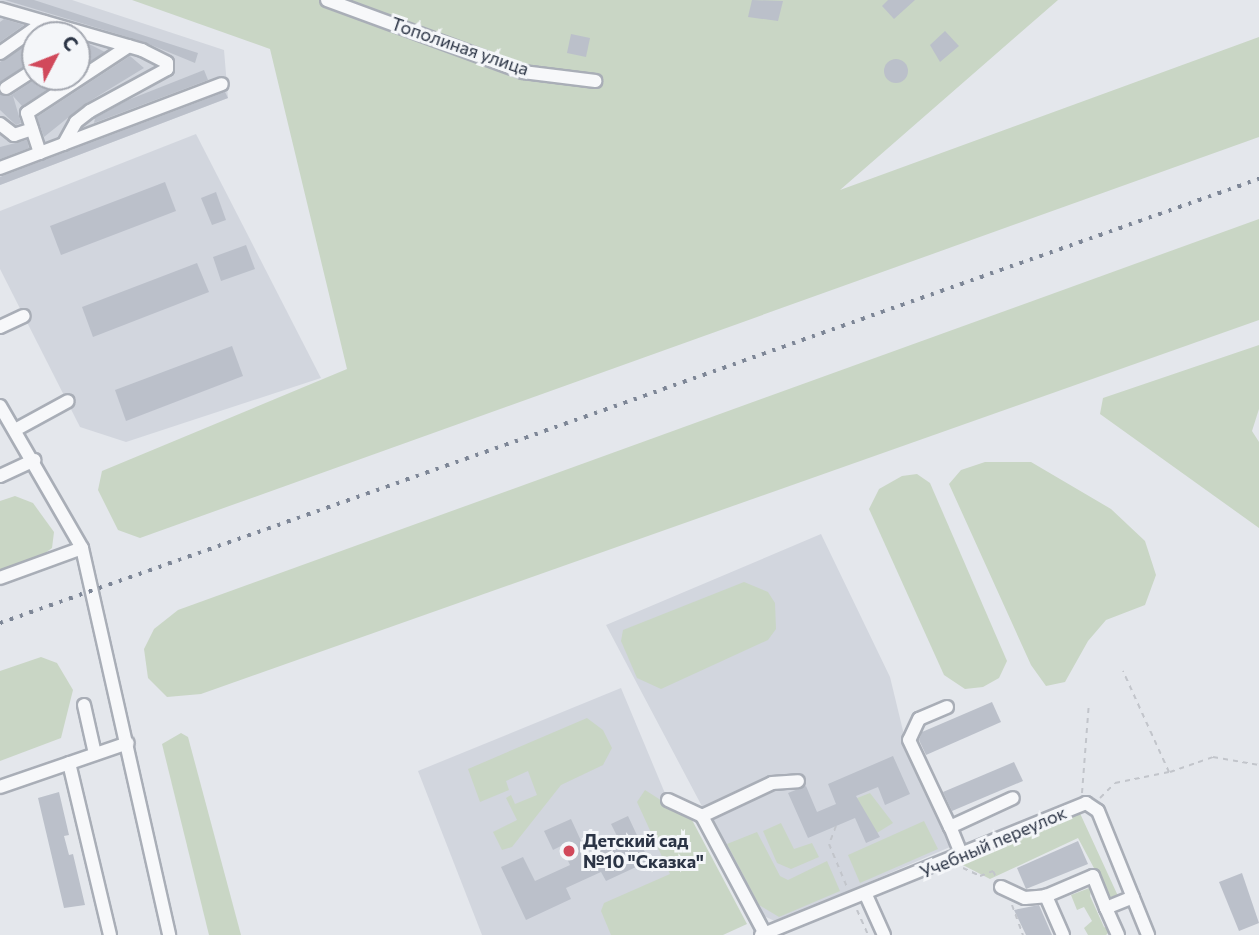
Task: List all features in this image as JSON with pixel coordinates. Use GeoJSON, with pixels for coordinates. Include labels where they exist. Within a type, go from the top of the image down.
{"type":"FeatureCollection","features":[{"type":"Feature","properties":{"kind":"street","name":"Тополиная улица"},"geometry":{"type":"LineString","coordinates":[[327,0],[523,72],[595,80]]}},
{"type":"Feature","properties":{"kind":"street"},"geometry":{"type":"LineString","coordinates":[[2,12],[40,21]]}},
{"type":"Feature","properties":{"kind":"street"},"geometry":{"type":"LineString","coordinates":[[0,53],[21,38]]}},
{"type":"Feature","properties":{"kind":"street"},"geometry":{"type":"LineString","coordinates":[[64,144],[76,122],[90,111],[167,69],[167,63],[129,46],[91,39]]}},
{"type":"Feature","properties":{"kind":"street"},"geometry":{"type":"LineString","coordinates":[[40,153],[27,113],[129,46]]}},
{"type":"Feature","properties":{"kind":"street"},"geometry":{"type":"LineString","coordinates":[[6,88],[21,78]]}},
{"type":"Feature","properties":{"kind":"street"},"geometry":{"type":"LineString","coordinates":[[0,168],[222,84]]}},
{"type":"Feature","properties":{"kind":"street"},"geometry":{"type":"LineString","coordinates":[[0,125],[14,135],[32,129]]}},
{"type":"Feature","properties":{"kind":"street"},"geometry":{"type":"LineString","coordinates":[[0,327],[24,316]]}},
{"type":"Feature","properties":{"kind":"street"},"geometry":{"type":"LineString","coordinates":[[15,430],[68,401]]}},
{"type":"Feature","properties":{"kind":"street"},"geometry":{"type":"LineString","coordinates":[[0,406],[34,460],[82,548],[128,743],[169,935]]}},
{"type":"Feature","properties":{"kind":"street"},"geometry":{"type":"LineString","coordinates":[[0,475],[34,460]]}},
{"type":"Feature","properties":{"kind":"street"},"geometry":{"type":"LineString","coordinates":[[0,578],[82,548]]}},
{"type":"Feature","properties":{"kind":"street"},"geometry":{"type":"LineString","coordinates":[[84,705],[95,754]]}},
{"type":"Feature","properties":{"kind":"street"},"geometry":{"type":"LineString","coordinates":[[947,706],[919,719],[909,740],[950,827],[960,861]]}},
{"type":"Feature","properties":{"kind":"street"},"geometry":{"type":"LineString","coordinates":[[0,787],[128,743]]}},
{"type":"Feature","properties":{"kind":"street"},"geometry":{"type":"LineString","coordinates":[[69,763],[110,935]]}},
{"type":"Feature","properties":{"kind":"street"},"geometry":{"type":"LineString","coordinates":[[702,816],[772,783],[798,781]]}},
{"type":"Feature","properties":{"kind":"street"},"geometry":{"type":"LineString","coordinates":[[950,827],[1013,798]]}},
{"type":"Feature","properties":{"kind":"street"},"geometry":{"type":"LineString","coordinates":[[668,800],[702,816],[763,934]]}},
{"type":"Feature","properties":{"kind":"street"},"geometry":{"type":"LineString","coordinates":[[1087,805],[1133,897],[1148,935]]}},
{"type":"Feature","properties":{"kind":"street","name":"Учебный переулок"},"geometry":{"type":"LineString","coordinates":[[763,934],[866,895],[938,859],[960,861],[1087,805]]}},
{"type":"Feature","properties":{"kind":"street"},"geometry":{"type":"LineString","coordinates":[[1001,887],[1025,898],[1046,896],[1093,876],[1118,935]]}},
{"type":"Feature","properties":{"kind":"street"},"geometry":{"type":"LineString","coordinates":[[866,895],[884,935]]}},
{"type":"Feature","properties":{"kind":"street"},"geometry":{"type":"LineString","coordinates":[[1046,896],[1063,935]]}},
{"type":"Feature","properties":{"kind":"street"},"geometry":{"type":"LineString","coordinates":[[1106,908],[1133,897]]}},
{"type":"Feature","properties":{"kind":"path"},"geometry":{"type":"LineString","coordinates":[[1124,671],[1170,772]]}},
{"type":"Feature","properties":{"kind":"path"},"geometry":{"type":"LineString","coordinates":[[1087,805],[1088,703]]}},
{"type":"Feature","properties":{"kind":"path"},"geometry":{"type":"LineString","coordinates":[[1087,805],[1115,783],[1170,772],[1213,757],[1259,765]]}},
{"type":"Feature","properties":{"kind":"path"},"geometry":{"type":"LineString","coordinates":[[836,826],[829,844],[849,892]]}},
{"type":"Feature","properties":{"kind":"path"},"geometry":{"type":"LineString","coordinates":[[960,861],[981,877],[993,871],[1001,887]]}},
{"type":"Feature","properties":{"kind":"path"},"geometry":{"type":"LineString","coordinates":[[1023,935],[1010,906],[1025,898]]}},
{"type":"Feature","properties":{"kind":"path"},"geometry":{"type":"LineString","coordinates":[[856,906],[868,935]]}},
{"type":"Feature","properties":{"kind":"shaded area"},"geometry":{"type":"Polygon","coordinates":[[[0,0],[72,0],[224,50],[228,98],[0,185],[0,0]]]}},
{"type":"Feature","properties":{"kind":"shaded area"},"geometry":{"type":"Polygon","coordinates":[[[196,134],[321,378],[126,442],[80,427],[0,269],[0,211],[196,134]]]}},
{"type":"Feature","properties":{"kind":"shaded area"},"geometry":{"type":"Polygon","coordinates":[[[821,534],[890,677],[905,739],[953,842],[950,847],[777,922],[759,914],[606,625],[821,534]]]}},
{"type":"Feature","properties":{"kind":"shaded area","name":"Детский сад №10 \"Сказка\""},"geometry":{"type":"Polygon","coordinates":[[[621,688],[710,901],[628,935],[482,935],[418,771],[621,688]]]}},
{"type":"Feature","properties":{"kind":"green space"},"geometry":{"type":"Polygon","coordinates":[[[132,0],[1058,0],[840,190],[1259,37],[1259,137],[140,538],[118,530],[98,490],[102,471],[347,369],[270,49],[132,0]]]}},
{"type":"Feature","properties":{"kind":"green space"},"geometry":{"type":"Polygon","coordinates":[[[1259,219],[1259,320],[201,694],[167,697],[148,678],[144,649],[154,629],[178,610],[1259,219]]]}},
{"type":"Feature","properties":{"kind":"green space"},"geometry":{"type":"Polygon","coordinates":[[[1259,345],[1259,409],[1252,431],[1259,442],[1259,528],[1100,414],[1103,398],[1259,345]]]}},
{"type":"Feature","properties":{"kind":"green space"},"geometry":{"type":"Polygon","coordinates":[[[985,462],[1031,462],[1111,509],[1145,541],[1156,575],[1145,605],[1106,620],[1088,641],[1065,682],[1046,686],[1031,665],[949,484],[961,470],[985,462]]]}},
{"type":"Feature","properties":{"kind":"green space"},"geometry":{"type":"Polygon","coordinates":[[[917,474],[930,483],[1007,661],[999,678],[983,687],[965,689],[944,675],[869,509],[879,489],[902,476],[917,474]]]}},
{"type":"Feature","properties":{"kind":"green space"},"geometry":{"type":"Polygon","coordinates":[[[15,496],[33,503],[54,532],[52,548],[36,560],[0,574],[0,501],[15,496]]]}},
{"type":"Feature","properties":{"kind":"green space"},"geometry":{"type":"Polygon","coordinates":[[[744,582],[768,592],[775,603],[776,629],[768,640],[661,689],[637,678],[621,641],[623,630],[744,582]]]}},
{"type":"Feature","properties":{"kind":"green space"},"geometry":{"type":"Polygon","coordinates":[[[41,657],[57,663],[73,690],[61,738],[0,761],[0,671],[41,657]]]}},
{"type":"Feature","properties":{"kind":"green space"},"geometry":{"type":"Polygon","coordinates":[[[587,718],[603,730],[612,748],[603,765],[561,785],[512,847],[502,850],[493,832],[517,820],[506,798],[511,795],[515,804],[537,795],[528,771],[506,781],[509,790],[480,802],[468,769],[587,718]]]}},
{"type":"Feature","properties":{"kind":"green space"},"geometry":{"type":"Polygon","coordinates":[[[181,733],[188,737],[241,935],[209,935],[162,744],[181,733]]]}},
{"type":"Feature","properties":{"kind":"green space"},"geometry":{"type":"Polygon","coordinates":[[[645,790],[692,820],[747,924],[723,935],[611,935],[601,911],[604,903],[670,874],[637,802],[645,790]]]}},
{"type":"Feature","properties":{"kind":"green space"},"geometry":{"type":"Polygon","coordinates":[[[870,793],[893,823],[872,836],[852,800],[870,793]]]}},
{"type":"Feature","properties":{"kind":"green space"},"geometry":{"type":"Polygon","coordinates":[[[1078,809],[1118,896],[1111,900],[1078,838],[990,879],[957,862],[1078,809]]]}},
{"type":"Feature","properties":{"kind":"green space"},"geometry":{"type":"Polygon","coordinates":[[[924,821],[938,849],[860,883],[848,855],[924,821]]]}},
{"type":"Feature","properties":{"kind":"green space"},"geometry":{"type":"Polygon","coordinates":[[[781,823],[794,849],[812,843],[819,857],[791,869],[777,863],[763,831],[781,823]]]}},
{"type":"Feature","properties":{"kind":"green space"},"geometry":{"type":"Polygon","coordinates":[[[757,832],[780,876],[788,880],[827,861],[840,891],[779,917],[759,905],[727,844],[757,832]]]}},
{"type":"Feature","properties":{"kind":"green space"},"geometry":{"type":"Polygon","coordinates":[[[1092,887],[1090,896],[1104,927],[1111,930],[1106,935],[1088,935],[1084,928],[1092,921],[1084,907],[1077,910],[1071,895],[1092,887]]]}},
{"type":"Feature","properties":{"kind":"building"},"geometry":{"type":"Polygon","coordinates":[[[5,0],[34,0],[198,53],[195,63],[144,42],[91,26],[91,21],[74,21],[5,0]]]}},
{"type":"Feature","properties":{"kind":"building"},"geometry":{"type":"Polygon","coordinates":[[[752,0],[783,1],[778,21],[748,17],[752,0]]]}},
{"type":"Feature","properties":{"kind":"building"},"geometry":{"type":"Polygon","coordinates":[[[888,0],[915,0],[894,19],[882,6],[888,0]]]}},
{"type":"Feature","properties":{"kind":"building"},"geometry":{"type":"Polygon","coordinates":[[[4,19],[21,24],[21,27],[0,42],[0,22],[4,19]]]}},
{"type":"Feature","properties":{"kind":"building"},"geometry":{"type":"Polygon","coordinates":[[[945,31],[959,46],[940,62],[930,45],[945,31]]]}},
{"type":"Feature","properties":{"kind":"building"},"geometry":{"type":"Polygon","coordinates":[[[571,34],[590,38],[586,57],[567,53],[571,34]]]}},
{"type":"Feature","properties":{"kind":"building"},"geometry":{"type":"Polygon","coordinates":[[[91,45],[105,52],[91,61],[91,45]]]}},
{"type":"Feature","properties":{"kind":"building"},"geometry":{"type":"Polygon","coordinates":[[[21,48],[21,69],[0,82],[0,62],[21,48]]]}},
{"type":"Feature","properties":{"kind":"building"},"geometry":{"type":"Polygon","coordinates":[[[130,56],[144,68],[85,104],[44,137],[37,117],[77,91],[91,91],[91,82],[130,56]]]}},
{"type":"Feature","properties":{"kind":"building"},"geometry":{"type":"Polygon","coordinates":[[[896,59],[907,66],[908,71],[901,82],[896,83],[885,76],[884,71],[891,60],[896,59]]]}},
{"type":"Feature","properties":{"kind":"building"},"geometry":{"type":"Polygon","coordinates":[[[204,70],[208,80],[94,123],[95,118],[128,100],[204,70]]]}},
{"type":"Feature","properties":{"kind":"building"},"geometry":{"type":"Polygon","coordinates":[[[21,89],[21,91],[45,91],[22,106],[13,96],[21,123],[16,125],[0,110],[0,94],[10,96],[21,89]]]}},
{"type":"Feature","properties":{"kind":"building"},"geometry":{"type":"Polygon","coordinates":[[[225,92],[228,98],[0,185],[0,177],[225,92]]]}},
{"type":"Feature","properties":{"kind":"building"},"geometry":{"type":"Polygon","coordinates":[[[27,140],[29,148],[0,159],[0,147],[27,140]]]}},
{"type":"Feature","properties":{"kind":"building"},"geometry":{"type":"Polygon","coordinates":[[[165,182],[176,211],[61,255],[50,226],[165,182]]]}},
{"type":"Feature","properties":{"kind":"building"},"geometry":{"type":"Polygon","coordinates":[[[216,192],[226,220],[212,225],[201,198],[216,192]]]}},
{"type":"Feature","properties":{"kind":"building"},"geometry":{"type":"Polygon","coordinates":[[[246,245],[255,269],[221,281],[213,257],[246,245]]]}},
{"type":"Feature","properties":{"kind":"building"},"geometry":{"type":"Polygon","coordinates":[[[197,263],[209,292],[93,337],[82,307],[197,263]]]}},
{"type":"Feature","properties":{"kind":"building"},"geometry":{"type":"Polygon","coordinates":[[[232,346],[243,376],[126,421],[115,390],[232,346]]]}},
{"type":"Feature","properties":{"kind":"building"},"geometry":{"type":"Polygon","coordinates":[[[992,702],[1001,722],[926,755],[919,740],[922,732],[992,702]]]}},
{"type":"Feature","properties":{"kind":"building"},"geometry":{"type":"Polygon","coordinates":[[[893,756],[910,794],[885,805],[878,787],[856,796],[880,837],[866,843],[855,818],[808,838],[788,793],[806,786],[817,812],[836,804],[828,784],[893,756]]]}},
{"type":"Feature","properties":{"kind":"building"},"geometry":{"type":"Polygon","coordinates":[[[1014,762],[1023,781],[952,811],[943,792],[1014,762]]]}},
{"type":"Feature","properties":{"kind":"building"},"geometry":{"type":"Polygon","coordinates":[[[59,792],[69,835],[64,836],[69,855],[73,854],[85,905],[64,908],[38,798],[59,792]]]}},
{"type":"Feature","properties":{"kind":"building"},"geometry":{"type":"Polygon","coordinates":[[[628,816],[649,861],[606,881],[601,872],[566,888],[571,899],[526,920],[501,867],[523,857],[535,881],[570,865],[561,846],[553,850],[544,831],[571,819],[588,856],[620,842],[611,824],[628,816]]]}},
{"type":"Feature","properties":{"kind":"building"},"geometry":{"type":"Polygon","coordinates":[[[1078,841],[1088,864],[1026,889],[1017,868],[1078,841]]]}},
{"type":"Feature","properties":{"kind":"building"},"geometry":{"type":"Polygon","coordinates":[[[1242,873],[1259,923],[1239,931],[1219,882],[1242,873]]]}},
{"type":"Feature","properties":{"kind":"building"},"geometry":{"type":"Polygon","coordinates":[[[1039,905],[1052,935],[1026,935],[1014,910],[1039,905]]]}},
{"type":"Feature","properties":{"kind":"railway"},"geometry":{"type":"LineString","coordinates":[[0,623],[1259,179]]}},
{"type":"Feature","properties":{"kind":"place","name":"Детский сад №10 \"Сказка\""},"geometry":{"type":"Point","coordinates":[569,851]}}]}
